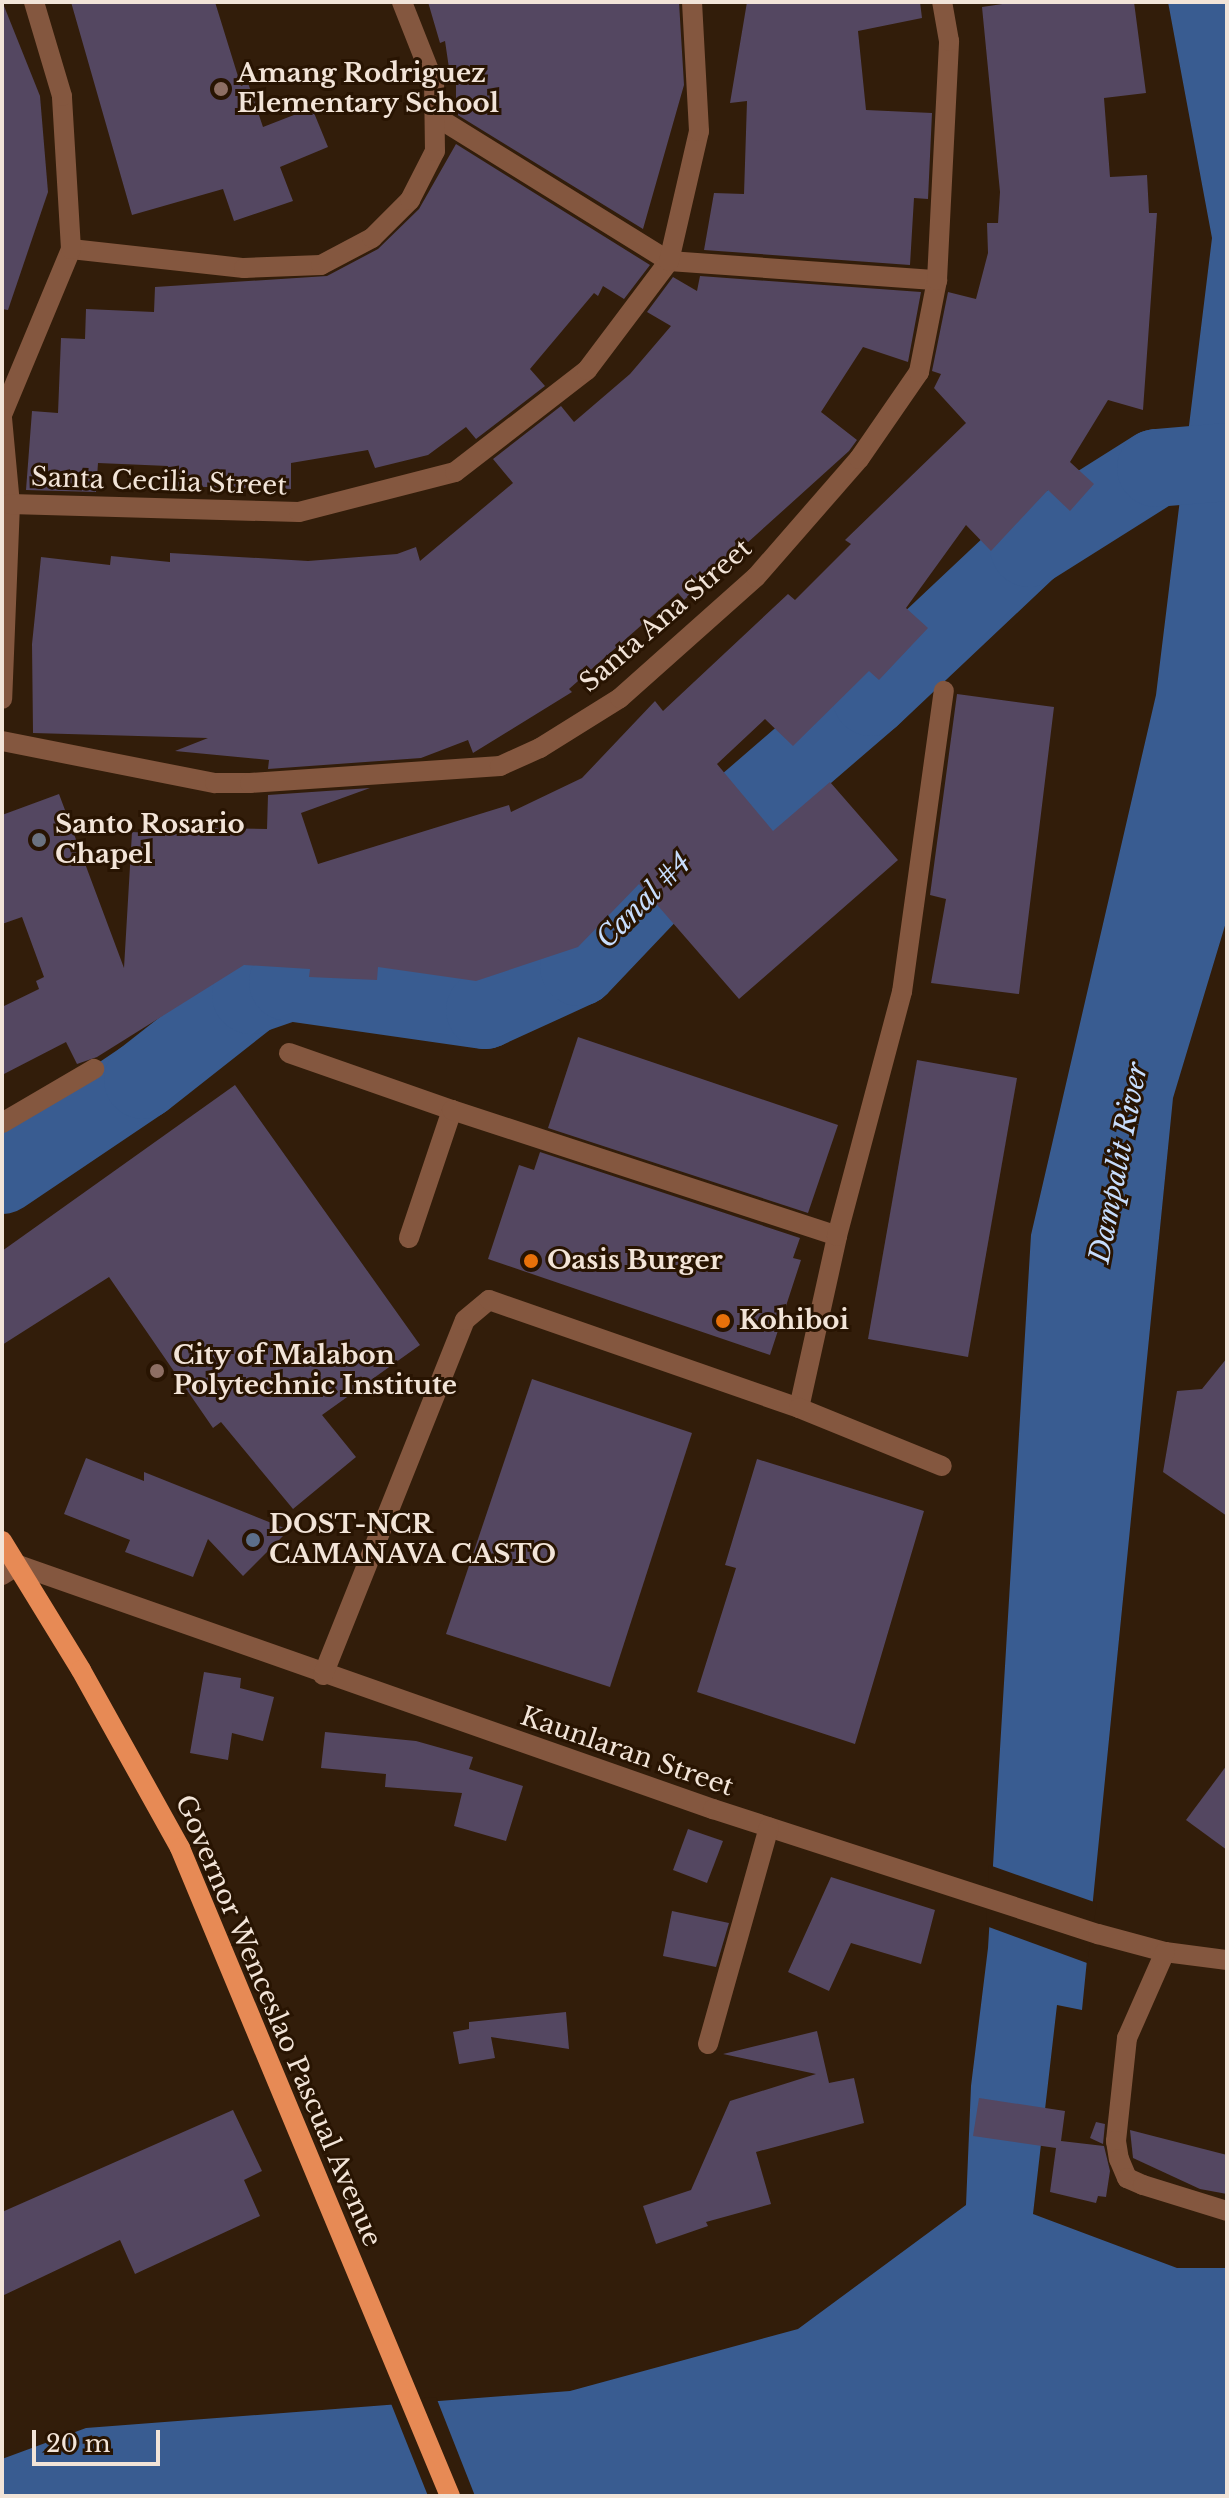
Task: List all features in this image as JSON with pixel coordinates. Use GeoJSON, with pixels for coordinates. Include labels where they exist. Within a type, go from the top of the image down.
{"type":"FeatureCollection","features":[{"type":"Feature","properties":{"kind":"main road","name":"Governor Wenceslao Pascual Avenue"},"geometry":{"type":"LineString","coordinates":[[2,1541],[10,1570],[180,1848],[450,2496]]}},
{"type":"Feature","properties":{"kind":"street"},"geometry":{"type":"LineString","coordinates":[[2,699],[10,504],[2,416],[71,249],[62,96],[34,2]]}},
{"type":"Feature","properties":{"kind":"street"},"geometry":{"type":"LineString","coordinates":[[71,249],[244,268],[321,265],[372,238],[410,200],[435,151],[434,83],[402,2]]}},
{"type":"Feature","properties":{"kind":"street","name":"Santa Cecilia Street"},"geometry":{"type":"LineString","coordinates":[[10,504],[299,512],[455,472],[587,370],[669,261],[699,131],[692,2]]}},
{"type":"Feature","properties":{"kind":"street","name":"Santa Ana Street"},"geometry":{"type":"LineString","coordinates":[[2,741],[215,783],[500,766],[540,748],[620,698],[756,577],[859,459],[919,372],[937,280],[949,41],[942,2]]}},
{"type":"Feature","properties":{"kind":"street"},"geometry":{"type":"LineString","coordinates":[[435,116],[669,261],[937,280]]}},
{"type":"Feature","properties":{"kind":"street"},"geometry":{"type":"LineString","coordinates":[[799,1408],[837,1236],[902,992],[944,691]]}},
{"type":"Feature","properties":{"kind":"street"},"geometry":{"type":"LineString","coordinates":[[289,1053],[452,1110],[837,1236]]}},
{"type":"Feature","properties":{"kind":"street"},"geometry":{"type":"LineString","coordinates":[[2,1123],[94,1069]]}},
{"type":"Feature","properties":{"kind":"street"},"geometry":{"type":"LineString","coordinates":[[409,1238],[452,1110]]}},
{"type":"Feature","properties":{"kind":"street"},"geometry":{"type":"LineString","coordinates":[[323,1675],[465,1320],[489,1300],[799,1408],[942,1466]]}},
{"type":"Feature","properties":{"kind":"street","name":"Kaunlaran Street"},"geometry":{"type":"LineString","coordinates":[[10,1570],[769,1827],[1087,1930],[1165,1952],[1227,1960]]}},
{"type":"Feature","properties":{"kind":"street"},"geometry":{"type":"LineString","coordinates":[[708,2044],[769,1827]]}},
{"type":"Feature","properties":{"kind":"street"},"geometry":{"type":"LineString","coordinates":[[1165,1952],[1127,2038],[1116,2141],[1119,2159],[1127,2178],[1227,2211]]}},
{"type":"Feature","properties":{"kind":"water","name":"Dampalit River"},"geometry":{"type":"Polygon","coordinates":[[[1168,2],[1227,2],[1227,919],[1173,1098],[1082,2010],[1057,2005],[1033,2214],[1177,2268],[1227,2268],[1227,2496],[2,2496],[2,2459],[86,2428],[570,2391],[798,2329],[966,2205],[971,2086],[988,1948],[1031,1235],[1156,695],[1212,238],[1168,2]]]}},
{"type":"Feature","properties":{"kind":"pier"},"geometry":{"type":"Polygon","coordinates":[[[989,1865],[1097,1903],[1087,1963],[986,1926],[989,1865]]]}},
{"type":"Feature","properties":{"kind":"pier"},"geometry":{"type":"Polygon","coordinates":[[[436,2397],[475,2496],[428,2496],[390,2401],[436,2397]]]}},
{"type":"Feature","properties":{"kind":"building"},"geometry":{"type":"Polygon","coordinates":[[[71,2],[215,2],[241,86],[248,83],[263,127],[312,108],[328,147],[280,167],[293,201],[234,221],[223,189],[132,215],[71,2]]]}},
{"type":"Feature","properties":{"kind":"building"},"geometry":{"type":"Polygon","coordinates":[[[428,2],[679,2],[684,85],[643,229],[456,114],[456,75],[450,75],[445,41],[440,43],[428,2]]]}},
{"type":"Feature","properties":{"kind":"building"},"geometry":{"type":"Polygon","coordinates":[[[747,2],[920,2],[922,18],[858,31],[866,110],[932,113],[928,199],[914,198],[910,265],[704,250],[714,193],[744,194],[747,101],[730,103],[747,2]]]}},
{"type":"Feature","properties":{"kind":"building"},"geometry":{"type":"Polygon","coordinates":[[[1016,2],[1134,2],[1146,93],[1104,98],[1110,177],[1147,175],[1149,213],[1157,213],[1143,410],[1108,400],[1070,462],[1094,484],[1070,511],[1048,490],[991,551],[966,525],[906,608],[928,628],[879,680],[869,671],[793,746],[765,719],[717,764],[773,831],[830,782],[898,860],[739,999],[639,884],[578,947],[476,981],[378,967],[377,980],[309,977],[310,969],[244,965],[97,1057],[77,1064],[66,1042],[2,1075],[2,1007],[39,989],[36,981],[44,977],[22,917],[2,924],[2,815],[59,794],[124,968],[132,832],[199,835],[199,828],[267,829],[268,795],[370,788],[301,813],[318,864],[509,805],[511,812],[582,778],[655,701],[663,711],[788,594],[795,600],[851,544],[845,540],[966,423],[934,388],[941,374],[932,371],[948,292],[976,299],[988,253],[987,223],[998,223],[1000,192],[982,7],[1016,2]]]}},
{"type":"Feature","properties":{"kind":"building"},"geometry":{"type":"Polygon","coordinates":[[[4,6],[40,96],[48,192],[8,310],[2,309],[4,6]]]}},
{"type":"Feature","properties":{"kind":"building"},"geometry":{"type":"Polygon","coordinates":[[[456,144],[650,265],[624,299],[603,286],[598,296],[594,293],[530,369],[545,386],[476,439],[466,427],[428,455],[375,468],[368,450],[291,463],[291,489],[167,486],[168,466],[98,463],[96,492],[26,490],[32,411],[58,413],[61,338],[85,339],[86,309],[154,312],[155,287],[327,276],[378,249],[419,209],[456,144]]]}},
{"type":"Feature","properties":{"kind":"building"},"geometry":{"type":"Polygon","coordinates":[[[700,276],[921,292],[908,362],[863,347],[821,412],[857,440],[849,451],[684,600],[678,593],[569,689],[572,692],[473,753],[468,740],[421,758],[268,769],[269,760],[175,751],[208,738],[33,733],[32,644],[41,557],[110,565],[111,556],[170,562],[170,553],[308,561],[397,554],[416,547],[420,561],[513,483],[493,459],[561,406],[574,422],[630,374],[671,326],[647,312],[673,277],[697,291],[700,276]]]}},
{"type":"Feature","properties":{"kind":"building"},"geometry":{"type":"Polygon","coordinates":[[[957,694],[1054,707],[1019,994],[931,983],[946,899],[930,895],[957,694]]]}},
{"type":"Feature","properties":{"kind":"building"},"geometry":{"type":"Polygon","coordinates":[[[578,1037],[838,1125],[808,1213],[548,1128],[578,1037]]]}},
{"type":"Feature","properties":{"kind":"building"},"geometry":{"type":"Polygon","coordinates":[[[917,1060],[1017,1078],[968,1357],[868,1339],[917,1060]]]}},
{"type":"Feature","properties":{"kind":"building"},"geometry":{"type":"Polygon","coordinates":[[[235,1085],[420,1345],[322,1415],[356,1457],[293,1509],[221,1422],[213,1428],[109,1277],[2,1345],[2,1251],[235,1085]]]}},
{"type":"Feature","properties":{"kind":"building"},"geometry":{"type":"Polygon","coordinates":[[[540,1152],[800,1238],[793,1258],[801,1260],[770,1355],[488,1259],[519,1165],[534,1170],[540,1152]]]}},
{"type":"Feature","properties":{"kind":"building"},"geometry":{"type":"Polygon","coordinates":[[[1227,1358],[1227,1516],[1163,1472],[1177,1391],[1202,1389],[1227,1358]]]}},
{"type":"Feature","properties":{"kind":"building"},"geometry":{"type":"Polygon","coordinates":[[[532,1379],[692,1433],[610,1687],[446,1634],[532,1379]]]}},
{"type":"Feature","properties":{"kind":"building"},"geometry":{"type":"Polygon","coordinates":[[[86,1458],[144,1481],[144,1472],[289,1530],[243,1576],[208,1539],[193,1577],[125,1552],[130,1540],[64,1514],[86,1458]]]}},
{"type":"Feature","properties":{"kind":"building"},"geometry":{"type":"Polygon","coordinates":[[[757,1459],[924,1511],[855,1744],[697,1692],[736,1568],[725,1565],[757,1459]]]}},
{"type":"Feature","properties":{"kind":"building"},"geometry":{"type":"Polygon","coordinates":[[[204,1672],[241,1678],[240,1688],[274,1697],[263,1741],[232,1733],[228,1760],[190,1753],[204,1672]]]}},
{"type":"Feature","properties":{"kind":"building"},"geometry":{"type":"Polygon","coordinates":[[[325,1732],[416,1741],[473,1757],[469,1769],[523,1786],[506,1841],[454,1826],[462,1793],[385,1787],[386,1774],[321,1768],[325,1732]]]}},
{"type":"Feature","properties":{"kind":"building"},"geometry":{"type":"Polygon","coordinates":[[[1227,1765],[1227,1850],[1186,1820],[1227,1765]]]}},
{"type":"Feature","properties":{"kind":"building"},"geometry":{"type":"Polygon","coordinates":[[[688,1829],[723,1841],[707,1883],[673,1870],[688,1829]]]}},
{"type":"Feature","properties":{"kind":"building"},"geometry":{"type":"Polygon","coordinates":[[[831,1877],[935,1910],[921,1964],[851,1943],[829,1991],[788,1972],[831,1877]]]}},
{"type":"Feature","properties":{"kind":"building"},"geometry":{"type":"Polygon","coordinates":[[[672,1911],[729,1923],[716,1967],[663,1956],[672,1911]]]}},
{"type":"Feature","properties":{"kind":"building"},"geometry":{"type":"Polygon","coordinates":[[[566,2012],[569,2049],[491,2037],[495,2058],[459,2064],[453,2032],[469,2029],[469,2022],[566,2012]]]}},
{"type":"Feature","properties":{"kind":"building"},"geometry":{"type":"Polygon","coordinates":[[[817,2031],[829,2083],[854,2078],[864,2123],[756,2152],[771,2204],[706,2222],[708,2226],[656,2244],[643,2206],[691,2190],[730,2101],[816,2074],[723,2054],[817,2031]]]}},
{"type":"Feature","properties":{"kind":"building"},"geometry":{"type":"Polygon","coordinates":[[[979,2098],[1065,2111],[1061,2141],[1104,2146],[1110,2171],[1106,2197],[1098,2196],[1096,2203],[1050,2192],[1056,2148],[973,2136],[979,2098]]]}},
{"type":"Feature","properties":{"kind":"building"},"geometry":{"type":"Polygon","coordinates":[[[233,2110],[262,2171],[244,2180],[260,2216],[135,2274],[120,2240],[2,2296],[2,2212],[233,2110]]]}},
{"type":"Feature","properties":{"kind":"building"},"geometry":{"type":"Polygon","coordinates":[[[1096,2122],[1105,2124],[1103,2144],[1090,2138],[1096,2122]]]}},
{"type":"Feature","properties":{"kind":"building"},"geometry":{"type":"Polygon","coordinates":[[[1130,2130],[1227,2155],[1227,2194],[1200,2189],[1133,2158],[1130,2130]]]}},
{"type":"Feature","properties":{"kind":"waterway","name":"Canal #4"},"geometry":{"type":"LineString","coordinates":[[2,1175],[143,1080],[251,995],[288,982],[485,1010],[579,967],[674,867],[871,697],[1029,548],[1156,468],[1226,462]]}},
{"type":"Feature","properties":{"kind":"place","name":"Amang Rodriguez Elementary School"},"geometry":{"type":"Point","coordinates":[221,89]}},
{"type":"Feature","properties":{"kind":"place","name":"Santo Rosario Chapel"},"geometry":{"type":"Point","coordinates":[39,840]}},
{"type":"Feature","properties":{"kind":"place","name":"Oasis Burger"},"geometry":{"type":"Point","coordinates":[531,1261]}},
{"type":"Feature","properties":{"kind":"place","name":"Kohiboi"},"geometry":{"type":"Point","coordinates":[723,1321]}},
{"type":"Feature","properties":{"kind":"place","name":"City of Malabon Polytechnic Institute"},"geometry":{"type":"Point","coordinates":[157,1371]}},
{"type":"Feature","properties":{"kind":"place","name":"DOST-NCR CAMANAVA CASTO"},"geometry":{"type":"Point","coordinates":[253,1540]}}]}
